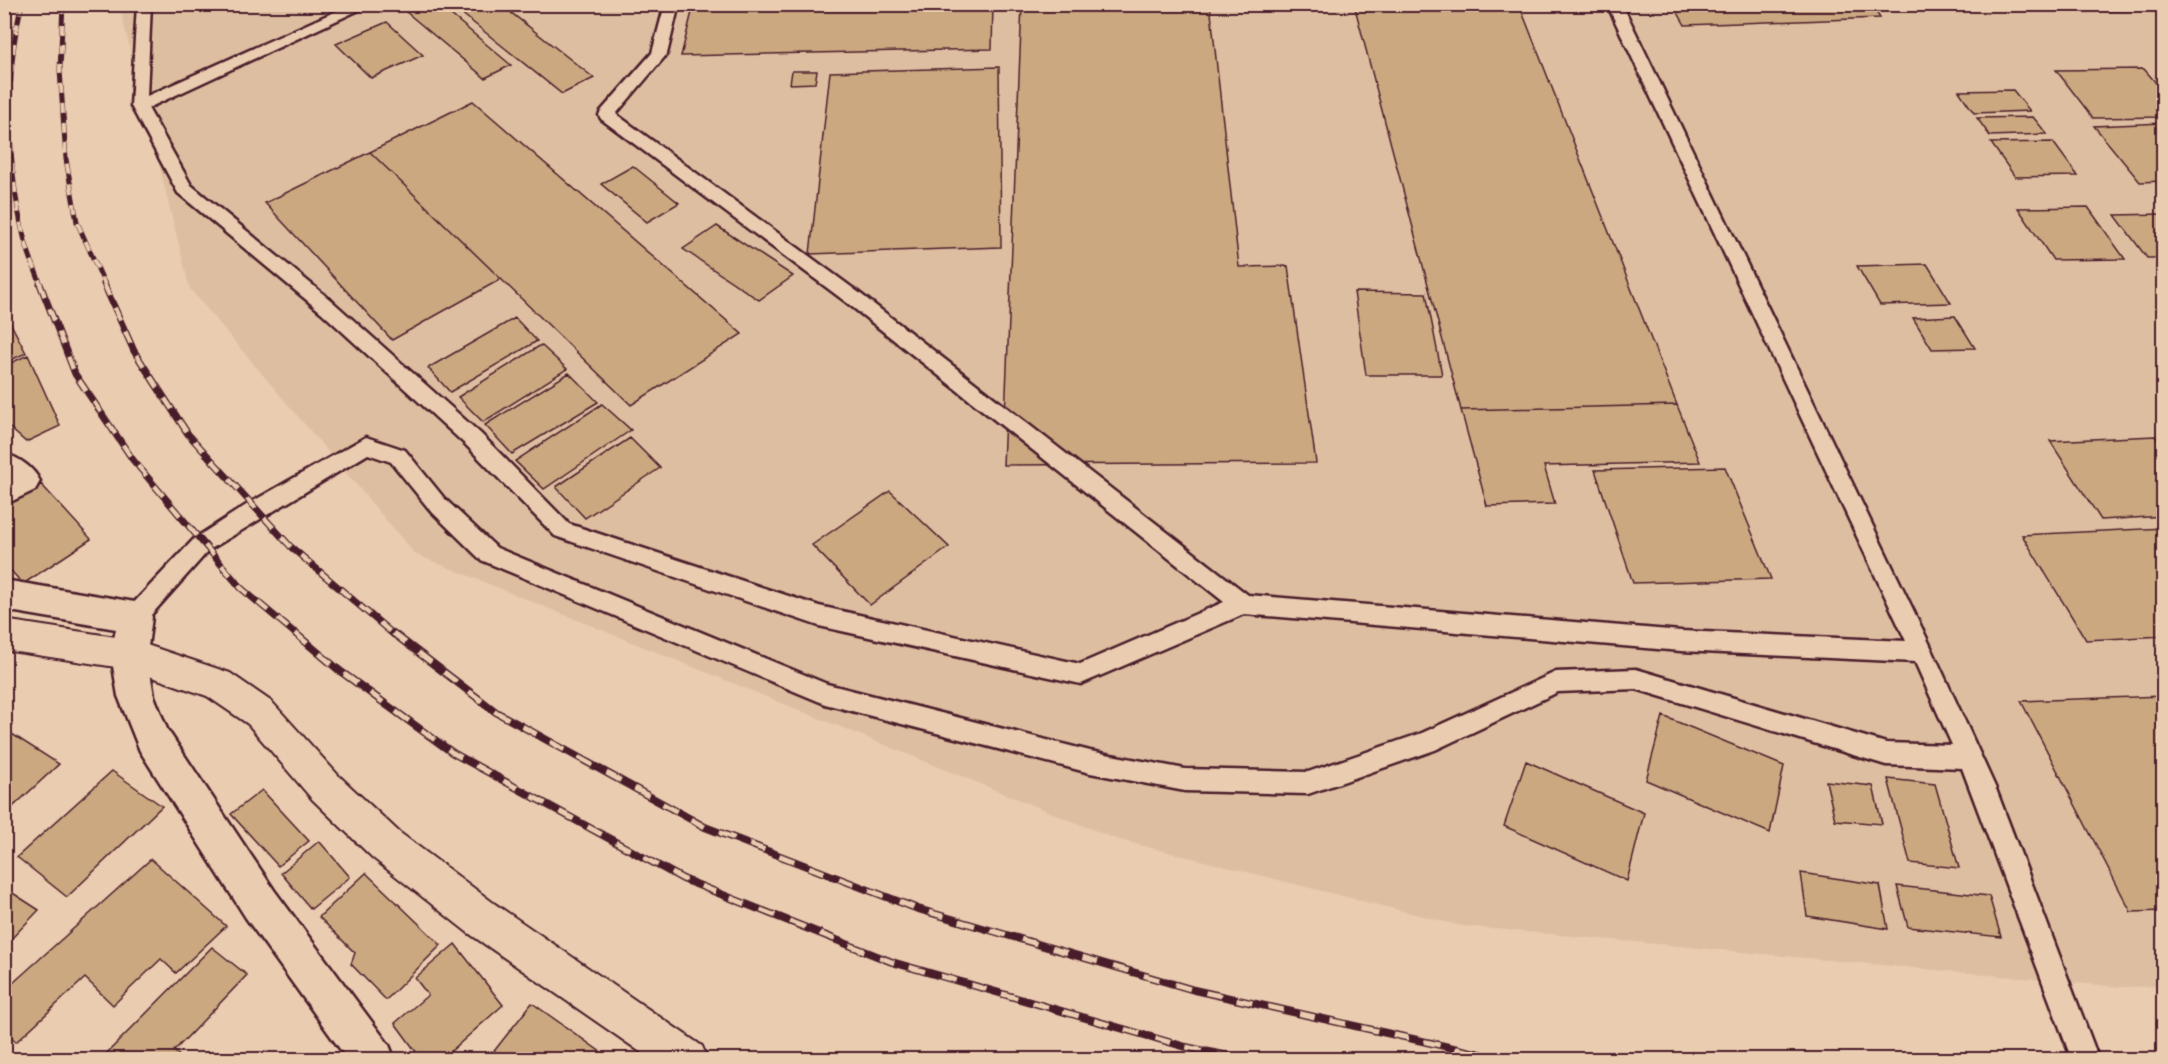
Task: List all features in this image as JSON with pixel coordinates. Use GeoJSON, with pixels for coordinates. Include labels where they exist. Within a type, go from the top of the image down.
{"type":"FeatureCollection","features":[{"type":"Feature","properties":{"kind":"street"},"geometry":{"type":"LineString","coordinates":[[4,466],[24,481],[4,492]]}},
{"type":"Feature","properties":{"kind":"street"},"geometry":{"type":"LineString","coordinates":[[4,595],[135,616],[129,654],[136,696],[153,739],[260,904],[374,1059]]}},
{"type":"Feature","properties":{"kind":"street"},"geometry":{"type":"LineString","coordinates":[[4,635],[129,654],[218,684],[260,712],[325,787],[386,845],[482,918],[687,1059]]}},
{"type":"Feature","properties":{"kind":"lane"},"geometry":{"type":"LineString","coordinates":[[144,4],[139,106],[184,189],[327,307],[474,440],[562,530],[819,616],[1082,674],[1243,604],[1681,641],[1922,652]]}},
{"type":"Feature","properties":{"kind":"lane"},"geometry":{"type":"LineString","coordinates":[[139,106],[365,4]]}},
{"type":"Feature","properties":{"kind":"lane"},"geometry":{"type":"LineString","coordinates":[[672,4],[659,54],[608,115],[852,297],[1243,604]]}},
{"type":"Feature","properties":{"kind":"lane"},"geometry":{"type":"LineString","coordinates":[[1614,4],[1922,652],[1988,797],[2086,1059]]}},
{"type":"Feature","properties":{"kind":"lane"},"geometry":{"type":"LineString","coordinates":[[135,616],[202,544],[366,445],[398,456],[437,504],[489,554],[825,694],[1101,764],[1185,780],[1308,783],[1427,742],[1556,681],[1636,679],[1886,754],[1968,757]]}},
{"type":"Feature","properties":{"kind":"shaded area"},"geometry":{"type":"Polygon","coordinates":[[[119,5],[2163,5],[2163,986],[2120,987],[1462,926],[1116,839],[415,554],[190,289],[119,5]]]}},
{"type":"Feature","properties":{"kind":"building"},"geometry":{"type":"Polygon","coordinates":[[[438,4],[511,65],[485,78],[399,6],[438,4]]]}},
{"type":"Feature","properties":{"kind":"building"},"geometry":{"type":"Polygon","coordinates":[[[450,4],[500,4],[594,78],[562,94],[450,4]]]}},
{"type":"Feature","properties":{"kind":"building"},"geometry":{"type":"Polygon","coordinates":[[[694,4],[993,4],[992,49],[681,56],[694,4]]]}},
{"type":"Feature","properties":{"kind":"building"},"geometry":{"type":"Polygon","coordinates":[[[1022,4],[1210,4],[1239,267],[1288,266],[1316,463],[1003,465],[1022,4]]]}},
{"type":"Feature","properties":{"kind":"building"},"geometry":{"type":"Polygon","coordinates":[[[1386,4],[1519,4],[1677,405],[1461,410],[1355,8],[1386,7],[1386,4]]]}},
{"type":"Feature","properties":{"kind":"building"},"geometry":{"type":"Polygon","coordinates":[[[1673,4],[1871,4],[1880,18],[1685,25],[1673,4]]]}},
{"type":"Feature","properties":{"kind":"building"},"geometry":{"type":"Polygon","coordinates":[[[2065,4],[2164,4],[2164,9],[2072,12],[2065,4]]]}},
{"type":"Feature","properties":{"kind":"building"},"geometry":{"type":"Polygon","coordinates":[[[387,22],[423,55],[371,78],[336,44],[387,22]]]}},
{"type":"Feature","properties":{"kind":"building"},"geometry":{"type":"Polygon","coordinates":[[[999,67],[1001,247],[810,254],[830,72],[999,67]]]}},
{"type":"Feature","properties":{"kind":"building"},"geometry":{"type":"Polygon","coordinates":[[[2144,69],[2164,92],[2164,117],[2093,118],[2056,70],[2144,69]]]}},
{"type":"Feature","properties":{"kind":"building"},"geometry":{"type":"Polygon","coordinates":[[[792,71],[817,71],[815,83],[790,84],[792,71]]]}},
{"type":"Feature","properties":{"kind":"building"},"geometry":{"type":"Polygon","coordinates":[[[2013,90],[2030,111],[1974,113],[1959,91],[2013,90]]]}},
{"type":"Feature","properties":{"kind":"building"},"geometry":{"type":"Polygon","coordinates":[[[473,101],[742,334],[631,405],[370,152],[473,101]]]}},
{"type":"Feature","properties":{"kind":"building"},"geometry":{"type":"Polygon","coordinates":[[[2033,117],[2047,134],[1990,136],[1977,118],[2033,117]]]}},
{"type":"Feature","properties":{"kind":"building"},"geometry":{"type":"Polygon","coordinates":[[[2164,123],[2164,181],[2140,182],[2094,126],[2164,123]]]}},
{"type":"Feature","properties":{"kind":"building"},"geometry":{"type":"Polygon","coordinates":[[[2053,142],[2078,176],[2015,177],[1991,143],[2053,142]]]}},
{"type":"Feature","properties":{"kind":"building"},"geometry":{"type":"Polygon","coordinates":[[[370,152],[501,279],[392,340],[265,203],[370,152]]]}},
{"type":"Feature","properties":{"kind":"building"},"geometry":{"type":"Polygon","coordinates":[[[633,166],[679,203],[647,222],[601,184],[633,166]]]}},
{"type":"Feature","properties":{"kind":"building"},"geometry":{"type":"Polygon","coordinates":[[[2088,207],[2125,259],[2053,260],[2018,208],[2088,207]]]}},
{"type":"Feature","properties":{"kind":"building"},"geometry":{"type":"Polygon","coordinates":[[[2164,214],[2164,258],[2147,258],[2115,215],[2164,214]]]}},
{"type":"Feature","properties":{"kind":"building"},"geometry":{"type":"Polygon","coordinates":[[[717,226],[793,276],[759,300],[683,249],[717,226]]]}},
{"type":"Feature","properties":{"kind":"building"},"geometry":{"type":"Polygon","coordinates":[[[1927,264],[1951,303],[1880,305],[1857,266],[1927,264]]]}},
{"type":"Feature","properties":{"kind":"building"},"geometry":{"type":"Polygon","coordinates":[[[1354,292],[1426,293],[1442,375],[1366,375],[1354,292]]]}},
{"type":"Feature","properties":{"kind":"building"},"geometry":{"type":"Polygon","coordinates":[[[1955,316],[1975,348],[1932,349],[1913,318],[1955,316]]]}},
{"type":"Feature","properties":{"kind":"building"},"geometry":{"type":"Polygon","coordinates":[[[515,318],[537,341],[450,392],[428,368],[515,318]]]}},
{"type":"Feature","properties":{"kind":"building"},"geometry":{"type":"Polygon","coordinates":[[[10,322],[26,353],[4,363],[4,324],[10,322]]]}},
{"type":"Feature","properties":{"kind":"building"},"geometry":{"type":"Polygon","coordinates":[[[541,345],[567,369],[483,422],[458,397],[541,345]]]}},
{"type":"Feature","properties":{"kind":"building"},"geometry":{"type":"Polygon","coordinates":[[[28,355],[60,426],[26,442],[4,423],[4,366],[28,355]]]}},
{"type":"Feature","properties":{"kind":"building"},"geometry":{"type":"Polygon","coordinates":[[[569,373],[598,402],[512,454],[485,425],[569,373]]]}},
{"type":"Feature","properties":{"kind":"building"},"geometry":{"type":"Polygon","coordinates":[[[602,404],[631,430],[544,489],[515,461],[602,404]]]}},
{"type":"Feature","properties":{"kind":"building"},"geometry":{"type":"Polygon","coordinates":[[[1677,405],[1700,462],[1544,466],[1555,504],[1487,506],[1461,410],[1677,405]]]}},
{"type":"Feature","properties":{"kind":"building"},"geometry":{"type":"Polygon","coordinates":[[[2155,436],[2164,448],[2164,516],[2101,520],[2050,441],[2155,436]]]}},
{"type":"Feature","properties":{"kind":"building"},"geometry":{"type":"Polygon","coordinates":[[[630,438],[660,468],[585,518],[556,487],[630,438]]]}},
{"type":"Feature","properties":{"kind":"building"},"geometry":{"type":"Polygon","coordinates":[[[1725,467],[1771,579],[1633,583],[1595,470],[1725,467]]]}},
{"type":"Feature","properties":{"kind":"building"},"geometry":{"type":"Polygon","coordinates":[[[41,484],[91,539],[23,584],[4,563],[4,506],[41,484]]]}},
{"type":"Feature","properties":{"kind":"building"},"geometry":{"type":"Polygon","coordinates":[[[890,491],[949,547],[870,605],[812,545],[890,491]]]}},
{"type":"Feature","properties":{"kind":"building"},"geometry":{"type":"Polygon","coordinates":[[[2164,528],[2164,636],[2086,640],[2022,535],[2164,528]]]}},
{"type":"Feature","properties":{"kind":"building"},"geometry":{"type":"Polygon","coordinates":[[[2164,696],[2164,911],[2131,912],[2021,701],[2164,696]]]}},
{"type":"Feature","properties":{"kind":"building"},"geometry":{"type":"Polygon","coordinates":[[[1663,716],[1784,766],[1770,833],[1646,780],[1663,716]]]}},
{"type":"Feature","properties":{"kind":"building"},"geometry":{"type":"Polygon","coordinates":[[[4,729],[59,764],[4,815],[4,729]]]}},
{"type":"Feature","properties":{"kind":"building"},"geometry":{"type":"Polygon","coordinates":[[[1526,761],[1644,813],[1627,881],[1504,826],[1526,761]]]}},
{"type":"Feature","properties":{"kind":"building"},"geometry":{"type":"Polygon","coordinates":[[[112,771],[162,806],[67,897],[17,857],[112,771]]]}},
{"type":"Feature","properties":{"kind":"building"},"geometry":{"type":"Polygon","coordinates":[[[1888,779],[1935,784],[1959,868],[1910,863],[1888,779]]]}},
{"type":"Feature","properties":{"kind":"building"},"geometry":{"type":"Polygon","coordinates":[[[1826,781],[1873,786],[1882,824],[1835,820],[1826,781]]]}},
{"type":"Feature","properties":{"kind":"building"},"geometry":{"type":"Polygon","coordinates":[[[262,790],[309,841],[278,866],[231,814],[262,790]]]}},
{"type":"Feature","properties":{"kind":"building"},"geometry":{"type":"Polygon","coordinates":[[[319,841],[350,877],[311,909],[281,873],[319,841]]]}},
{"type":"Feature","properties":{"kind":"building"},"geometry":{"type":"Polygon","coordinates":[[[151,859],[226,926],[176,973],[161,959],[113,1005],[85,978],[16,1042],[4,1031],[4,991],[151,859]]]}},
{"type":"Feature","properties":{"kind":"building"},"geometry":{"type":"Polygon","coordinates":[[[366,873],[441,945],[386,1000],[351,964],[355,953],[319,917],[366,873]]]}},
{"type":"Feature","properties":{"kind":"building"},"geometry":{"type":"Polygon","coordinates":[[[1801,873],[1880,885],[1888,929],[1807,916],[1801,873]]]}},
{"type":"Feature","properties":{"kind":"building"},"geometry":{"type":"Polygon","coordinates":[[[1897,886],[1989,896],[2001,937],[1908,927],[1897,886]]]}},
{"type":"Feature","properties":{"kind":"building"},"geometry":{"type":"Polygon","coordinates":[[[5,888],[39,910],[11,939],[4,934],[5,888]]]}},
{"type":"Feature","properties":{"kind":"building"},"geometry":{"type":"Polygon","coordinates":[[[455,944],[503,1005],[441,1060],[422,1060],[395,1023],[428,995],[415,978],[455,944]]]}},
{"type":"Feature","properties":{"kind":"building"},"geometry":{"type":"Polygon","coordinates":[[[212,947],[247,975],[174,1051],[184,1060],[100,1060],[212,947]]]}},
{"type":"Feature","properties":{"kind":"building"},"geometry":{"type":"Polygon","coordinates":[[[532,1003],[612,1060],[487,1060],[532,1003]]]}},
{"type":"Feature","properties":{"kind":"railway"},"geometry":{"type":"LineString","coordinates":[[22,4],[12,60],[11,151],[18,210],[24,237],[41,285]]}},
{"type":"Feature","properties":{"kind":"railway"},"geometry":{"type":"LineString","coordinates":[[63,4],[60,70],[66,159],[77,222],[105,285]]}},
{"type":"Feature","properties":{"kind":"railway"},"geometry":{"type":"LineString","coordinates":[[40,284],[75,374],[133,460],[241,588],[297,635]]}},
{"type":"Feature","properties":{"kind":"railway"},"geometry":{"type":"LineString","coordinates":[[104,284],[134,351],[188,434],[291,547],[394,635]]}},
{"type":"Feature","properties":{"kind":"railway"},"geometry":{"type":"LineString","coordinates":[[295,633],[340,671],[453,753],[683,879],[892,962],[1186,1047],[1247,1060]]}},
{"type":"Feature","properties":{"kind":"railway"},"geometry":{"type":"LineString","coordinates":[[393,633],[496,712],[705,827],[918,909],[1194,990],[1507,1060]]}}]}
